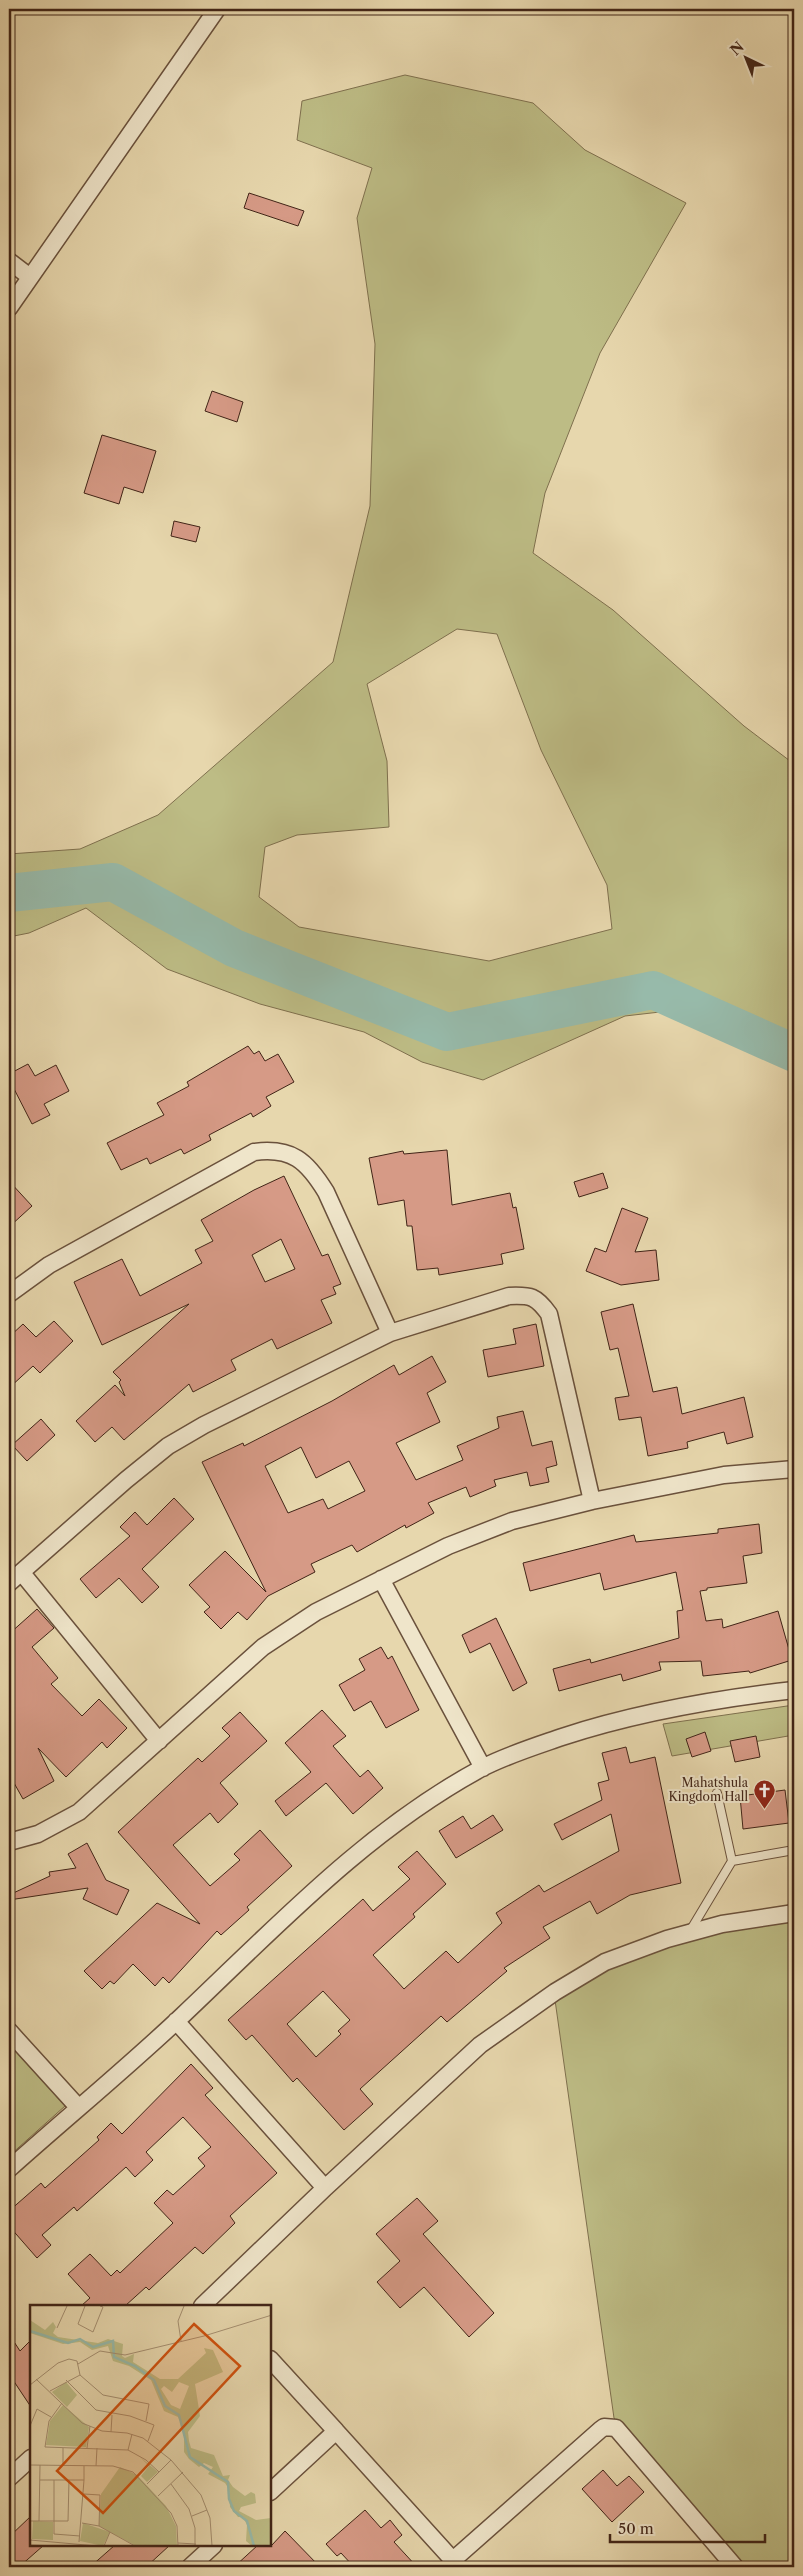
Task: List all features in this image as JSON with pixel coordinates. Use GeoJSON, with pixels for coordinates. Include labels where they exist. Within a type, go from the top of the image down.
{"type":"FeatureCollection","features":[{"type":"Feature","properties":{"kind":"street"},"geometry":{"type":"LineString","coordinates":[[9,308],[217,9]]}},
{"type":"Feature","properties":{"kind":"street"},"geometry":{"type":"LineString","coordinates":[[9,261],[30,277]]}},
{"type":"Feature","properties":{"kind":"street"},"geometry":{"type":"LineString","coordinates":[[9,1294],[49,1265],[254,1152],[273,1149],[294,1156],[313,1171],[326,1192],[390,1334]]}},
{"type":"Feature","properties":{"kind":"street"},"geometry":{"type":"LineString","coordinates":[[159,1741],[15,1578],[126,1480],[168,1446],[204,1425],[390,1334],[509,1296],[528,1295],[540,1302],[549,1314],[592,1501]]}},
{"type":"Feature","properties":{"kind":"street"},"geometry":{"type":"LineString","coordinates":[[9,1842],[38,1834],[79,1812],[263,1648],[316,1612],[448,1546],[512,1520],[592,1501],[724,1475],[794,1469]]}},
{"type":"Feature","properties":{"kind":"street"},"geometry":{"type":"LineString","coordinates":[[381,1579],[483,1768]]}},
{"type":"Feature","properties":{"kind":"street"},"geometry":{"type":"LineString","coordinates":[[9,2169],[176,2021],[353,1855],[386,1829],[483,1768],[539,1745],[595,1726],[653,1711],[742,1696],[794,1690]]}},
{"type":"Feature","properties":{"kind":"street"},"geometry":{"type":"LineString","coordinates":[[211,2303],[324,2188],[480,2045],[555,1992],[605,1962],[689,1933],[722,1924],[794,1913]]}},
{"type":"Feature","properties":{"kind":"street"},"geometry":{"type":"LineString","coordinates":[[176,2021],[324,2188]]}},
{"type":"Feature","properties":{"kind":"street"},"geometry":{"type":"LineString","coordinates":[[9,2031],[78,2107]]}},
{"type":"Feature","properties":{"kind":"street"},"geometry":{"type":"LineString","coordinates":[[271,2360],[456,2564],[600,2430],[610,2427],[616,2428],[735,2567]]}},
{"type":"Feature","properties":{"kind":"street"},"geometry":{"type":"LineString","coordinates":[[271,2491],[336,2431]]}},
{"type":"Feature","properties":{"kind":"street"},"geometry":{"type":"LineString","coordinates":[[9,2478],[30,2459]]}},
{"type":"Feature","properties":{"kind":"street"},"geometry":{"type":"LineString","coordinates":[[196,2565],[213,2546]]}},
{"type":"Feature","properties":{"kind":"lane"},"geometry":{"type":"LineString","coordinates":[[689,1933],[732,1861],[717,1793]]}},
{"type":"Feature","properties":{"kind":"lane"},"geometry":{"type":"LineString","coordinates":[[732,1861],[794,1850]]}},
{"type":"Feature","properties":{"kind":"shaded area"},"geometry":{"type":"Polygon","coordinates":[[[405,75],[533,103],[585,150],[686,203],[600,353],[545,493],[533,553],[613,610],[744,726],[794,764],[794,1069],[660,1012],[625,1016],[483,1080],[422,1062],[364,1032],[260,1004],[167,969],[86,908],[29,933],[9,937],[9,854],[80,849],[158,815],[333,662],[370,506],[375,344],[357,218],[372,168],[297,140],[302,101],[405,75]],[[457,629],[367,684],[387,761],[389,827],[297,835],[265,847],[259,897],[299,927],[489,961],[612,929],[607,885],[541,750],[497,634],[457,629]]]}},
{"type":"Feature","properties":{"kind":"shaded area"},"geometry":{"type":"Polygon","coordinates":[[[794,1705],[794,1735],[672,1756],[663,1724],[794,1705]]]}},
{"type":"Feature","properties":{"kind":"shaded area"},"geometry":{"type":"Polygon","coordinates":[[[794,1920],[794,2567],[742,2567],[614,2418],[555,2000],[606,1969],[668,1947],[727,1929],[794,1920]]]}},
{"type":"Feature","properties":{"kind":"shaded area"},"geometry":{"type":"Polygon","coordinates":[[[9,2044],[65,2106],[9,2156],[9,2044]]]}},
{"type":"Feature","properties":{"kind":"building"},"geometry":{"type":"Polygon","coordinates":[[[249,193],[304,211],[298,226],[244,208],[249,193]]]}},
{"type":"Feature","properties":{"kind":"building"},"geometry":{"type":"Polygon","coordinates":[[[212,391],[243,402],[237,422],[205,411],[212,391]]]}},
{"type":"Feature","properties":{"kind":"building"},"geometry":{"type":"Polygon","coordinates":[[[102,435],[156,451],[143,493],[124,487],[119,504],[84,493],[102,435]]]}},
{"type":"Feature","properties":{"kind":"building"},"geometry":{"type":"Polygon","coordinates":[[[174,521],[200,527],[196,542],[171,536],[174,521]]]}},
{"type":"Feature","properties":{"kind":"building"},"geometry":{"type":"Polygon","coordinates":[[[248,1046],[254,1054],[259,1051],[265,1061],[278,1054],[294,1082],[266,1097],[271,1106],[253,1117],[251,1113],[209,1135],[211,1140],[184,1154],[181,1149],[150,1164],[147,1158],[121,1170],[107,1143],[164,1115],[157,1103],[189,1086],[187,1082],[248,1046]]]}},
{"type":"Feature","properties":{"kind":"building"},"geometry":{"type":"Polygon","coordinates":[[[28,1064],[35,1076],[56,1065],[69,1091],[44,1104],[50,1115],[32,1124],[9,1079],[9,1074],[28,1064]]]}},
{"type":"Feature","properties":{"kind":"building"},"geometry":{"type":"Polygon","coordinates":[[[447,1150],[452,1205],[510,1193],[513,1208],[516,1207],[524,1249],[501,1254],[503,1264],[439,1275],[438,1268],[417,1270],[412,1226],[407,1226],[404,1200],[378,1205],[369,1158],[403,1151],[404,1154],[447,1150]]]}},
{"type":"Feature","properties":{"kind":"building"},"geometry":{"type":"Polygon","coordinates":[[[603,1173],[608,1188],[579,1197],[574,1182],[603,1173]]]}},
{"type":"Feature","properties":{"kind":"building"},"geometry":{"type":"Polygon","coordinates":[[[284,1176],[322,1256],[328,1254],[341,1284],[333,1287],[336,1294],[321,1300],[332,1323],[277,1349],[272,1339],[231,1360],[236,1370],[193,1392],[189,1384],[124,1440],[112,1427],[95,1442],[76,1421],[115,1385],[125,1396],[119,1382],[121,1380],[113,1372],[189,1304],[102,1345],[74,1282],[122,1259],[140,1296],[202,1263],[195,1250],[213,1241],[201,1220],[254,1190],[284,1176]],[[281,1239],[252,1255],[265,1282],[295,1269],[281,1239]]]}},
{"type":"Feature","properties":{"kind":"building"},"geometry":{"type":"Polygon","coordinates":[[[9,1181],[32,1206],[9,1227],[9,1181]]]}},
{"type":"Feature","properties":{"kind":"building"},"geometry":{"type":"Polygon","coordinates":[[[622,1208],[648,1218],[635,1252],[656,1250],[659,1280],[621,1285],[586,1271],[595,1248],[606,1252],[622,1208]]]}},
{"type":"Feature","properties":{"kind":"building"},"geometry":{"type":"Polygon","coordinates":[[[633,1304],[653,1392],[677,1387],[682,1414],[744,1397],[753,1437],[727,1444],[724,1432],[687,1442],[688,1448],[648,1456],[641,1417],[619,1420],[615,1398],[629,1396],[618,1348],[610,1350],[601,1312],[633,1304]]]}},
{"type":"Feature","properties":{"kind":"building"},"geometry":{"type":"Polygon","coordinates":[[[54,1321],[73,1341],[40,1373],[33,1366],[9,1388],[9,1337],[23,1324],[36,1337],[54,1321]]]}},
{"type":"Feature","properties":{"kind":"building"},"geometry":{"type":"Polygon","coordinates":[[[536,1324],[544,1366],[488,1377],[483,1350],[516,1344],[513,1329],[536,1324]]]}},
{"type":"Feature","properties":{"kind":"building"},"geometry":{"type":"Polygon","coordinates":[[[432,1356],[446,1382],[427,1393],[440,1422],[396,1443],[416,1480],[463,1460],[457,1446],[499,1428],[497,1417],[523,1411],[532,1446],[552,1441],[557,1465],[546,1468],[549,1482],[530,1486],[527,1472],[494,1480],[496,1486],[470,1497],[466,1487],[428,1503],[434,1513],[406,1528],[405,1525],[357,1552],[352,1545],[311,1564],[315,1572],[268,1596],[247,1620],[238,1612],[221,1629],[204,1612],[210,1607],[189,1585],[225,1551],[266,1592],[202,1462],[243,1443],[244,1446],[332,1401],[394,1365],[399,1375],[432,1356]],[[301,1447],[265,1466],[288,1513],[323,1499],[328,1509],[365,1491],[349,1461],[316,1478],[301,1447]]]}},
{"type":"Feature","properties":{"kind":"building"},"geometry":{"type":"Polygon","coordinates":[[[41,1419],[55,1435],[27,1461],[12,1445],[41,1419]]]}},
{"type":"Feature","properties":{"kind":"building"},"geometry":{"type":"Polygon","coordinates":[[[174,1498],[194,1519],[142,1569],[159,1587],[142,1603],[119,1578],[96,1598],[80,1579],[130,1536],[120,1527],[135,1512],[147,1525],[174,1498]]]}},
{"type":"Feature","properties":{"kind":"building"},"geometry":{"type":"Polygon","coordinates":[[[759,1524],[762,1553],[743,1556],[747,1583],[707,1588],[707,1590],[700,1591],[706,1621],[722,1619],[723,1628],[778,1611],[792,1660],[750,1673],[749,1671],[703,1676],[701,1661],[659,1662],[661,1670],[623,1681],[621,1674],[559,1691],[553,1669],[590,1659],[591,1663],[679,1638],[677,1611],[683,1610],[676,1572],[604,1590],[600,1573],[530,1591],[523,1563],[634,1535],[636,1542],[718,1533],[718,1529],[759,1524]]]}},
{"type":"Feature","properties":{"kind":"building"},"geometry":{"type":"Polygon","coordinates":[[[37,1609],[54,1628],[32,1647],[58,1678],[51,1684],[82,1716],[99,1699],[127,1728],[107,1748],[102,1742],[66,1777],[38,1748],[54,1781],[23,1799],[9,1774],[9,1634],[37,1609]]]}},
{"type":"Feature","properties":{"kind":"building"},"geometry":{"type":"Polygon","coordinates":[[[496,1618],[527,1683],[513,1691],[490,1643],[470,1653],[462,1635],[496,1618]]]}},
{"type":"Feature","properties":{"kind":"building"},"geometry":{"type":"Polygon","coordinates":[[[381,1647],[388,1659],[392,1656],[419,1710],[386,1728],[371,1701],[354,1711],[339,1685],[365,1670],[359,1659],[381,1647]]]}},
{"type":"Feature","properties":{"kind":"building"},"geometry":{"type":"Polygon","coordinates":[[[322,1710],[346,1736],[333,1746],[360,1777],[368,1770],[383,1788],[353,1814],[326,1783],[286,1816],[275,1801],[311,1772],[285,1743],[322,1710]]]}},
{"type":"Feature","properties":{"kind":"building"},"geometry":{"type":"Polygon","coordinates":[[[240,1712],[267,1741],[220,1783],[238,1804],[218,1823],[210,1813],[173,1845],[210,1886],[240,1860],[234,1854],[260,1830],[292,1866],[247,1907],[249,1910],[221,1935],[217,1931],[169,1983],[163,1977],[155,1986],[133,1964],[114,1984],[110,1981],[102,1989],[84,1971],[157,1903],[200,1924],[118,1832],[198,1758],[202,1762],[230,1736],[222,1728],[240,1712]]]}},
{"type":"Feature","properties":{"kind":"building"},"geometry":{"type":"Polygon","coordinates":[[[705,1732],[711,1751],[692,1757],[686,1739],[705,1732]]]}},
{"type":"Feature","properties":{"kind":"building"},"geometry":{"type":"Polygon","coordinates":[[[756,1736],[760,1757],[735,1762],[730,1741],[756,1736]]]}},
{"type":"Feature","properties":{"kind":"building"},"geometry":{"type":"Polygon","coordinates":[[[626,1747],[630,1763],[655,1757],[681,1883],[630,1895],[597,1914],[590,1901],[543,1927],[550,1938],[504,1968],[507,1971],[447,2022],[441,2016],[360,2089],[373,2104],[344,2130],[297,2078],[293,2082],[252,2035],[246,2040],[228,2020],[363,1899],[373,1911],[410,1879],[398,1867],[417,1851],[446,1884],[413,1914],[415,1917],[373,1955],[404,1989],[446,1951],[458,1963],[502,1923],[496,1913],[539,1885],[544,1892],[619,1851],[611,1814],[562,1840],[554,1824],[602,1800],[598,1783],[609,1780],[602,1753],[626,1747]],[[323,1991],[287,2024],[316,2057],[341,2034],[338,2031],[350,2020],[323,1991]]]}},
{"type":"Feature","properties":{"kind":"building","name":"Mahatshula Kingdom Hall"},"geometry":{"type":"Polygon","coordinates":[[[785,1790],[789,1823],[743,1829],[740,1796],[785,1790]]]}},
{"type":"Feature","properties":{"kind":"building"},"geometry":{"type":"Polygon","coordinates":[[[493,1815],[503,1830],[456,1858],[439,1831],[463,1816],[471,1829],[493,1815]]]}},
{"type":"Feature","properties":{"kind":"building"},"geometry":{"type":"Polygon","coordinates":[[[87,1843],[106,1880],[129,1890],[117,1915],[83,1899],[88,1888],[9,1900],[9,1895],[50,1876],[49,1872],[76,1868],[68,1854],[87,1843]]]}},
{"type":"Feature","properties":{"kind":"building"},"geometry":{"type":"Polygon","coordinates":[[[191,2064],[213,2088],[205,2095],[277,2173],[230,2216],[235,2223],[203,2254],[195,2247],[149,2290],[146,2287],[126,2305],[82,2305],[90,2298],[68,2274],[90,2254],[111,2276],[117,2270],[120,2273],[173,2223],[154,2203],[167,2190],[173,2195],[205,2166],[198,2158],[211,2147],[183,2117],[146,2152],[153,2160],[135,2177],[126,2167],[77,2211],[74,2207],[42,2235],[51,2245],[37,2258],[9,2226],[9,2211],[41,2183],[45,2188],[99,2140],[97,2137],[111,2123],[122,2134],[191,2064]]]}},
{"type":"Feature","properties":{"kind":"building"},"geometry":{"type":"Polygon","coordinates":[[[417,2198],[438,2221],[423,2234],[494,2313],[469,2337],[424,2287],[400,2308],[377,2282],[400,2261],[376,2234],[417,2198]]]}},
{"type":"Feature","properties":{"kind":"building"},"geometry":{"type":"Polygon","coordinates":[[[9,2334],[20,2351],[30,2341],[30,2406],[9,2374],[9,2334]]]}},
{"type":"Feature","properties":{"kind":"building"},"geometry":{"type":"Polygon","coordinates":[[[603,2470],[617,2486],[629,2476],[644,2492],[612,2522],[582,2489],[603,2470]]]}},
{"type":"Feature","properties":{"kind":"building"},"geometry":{"type":"Polygon","coordinates":[[[365,2510],[381,2528],[390,2520],[402,2535],[394,2542],[417,2567],[354,2567],[341,2553],[337,2556],[326,2544],[365,2510]]]}},
{"type":"Feature","properties":{"kind":"building"},"geometry":{"type":"Polygon","coordinates":[[[30,2517],[30,2546],[43,2546],[19,2567],[9,2567],[9,2537],[30,2517]]]}},
{"type":"Feature","properties":{"kind":"building"},"geometry":{"type":"Polygon","coordinates":[[[285,2531],[320,2567],[234,2567],[257,2546],[272,2545],[285,2531]]]}},
{"type":"Feature","properties":{"kind":"building"},"geometry":{"type":"Polygon","coordinates":[[[114,2546],[169,2546],[146,2567],[90,2567],[114,2546]]]}},
{"type":"Feature","properties":{"kind":"waterway"},"geometry":{"type":"LineString","coordinates":[[9,893],[113,882],[234,948],[447,1032],[653,990],[794,1053]]}},
{"type":"Feature","properties":{"kind":"place","name":"Mahatshula Kingdom Hall"},"geometry":{"type":"Point","coordinates":[764,1809]}}]}
